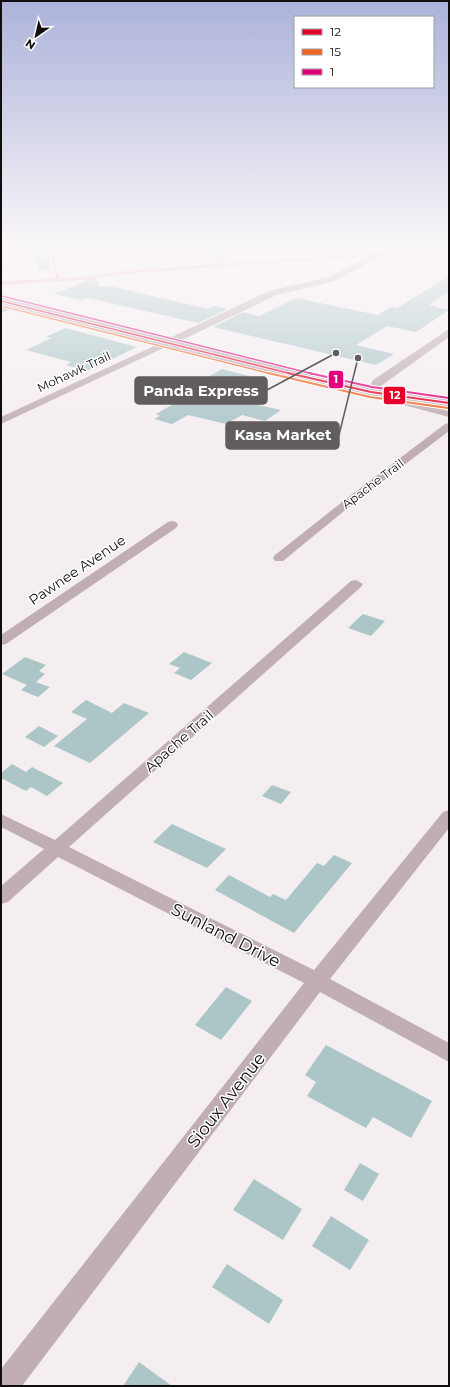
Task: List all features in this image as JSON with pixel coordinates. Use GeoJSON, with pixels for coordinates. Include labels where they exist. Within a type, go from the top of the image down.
{"type":"FeatureCollection","features":[{"type":"Feature","properties":{"kind":"main road"},"geometry":{"type":"LineString","coordinates":[[45,312],[313,371],[377,384],[449,394]]}},
{"type":"Feature","properties":{"kind":"main road"},"geometry":{"type":"LineString","coordinates":[[70,312],[341,386],[449,403]]}},
{"type":"Feature","properties":{"kind":"street"},"geometry":{"type":"LineString","coordinates":[[174,340],[234,312]]}},
{"type":"Feature","properties":{"kind":"street"},"geometry":{"type":"LineString","coordinates":[[377,384],[449,332]]}},
{"type":"Feature","properties":{"kind":"street","name":"Mohawk Trail"},"geometry":{"type":"LineString","coordinates":[[1,421],[174,340]]}},
{"type":"Feature","properties":{"kind":"street"},"geometry":{"type":"LineString","coordinates":[[341,386],[449,414]]}},
{"type":"Feature","properties":{"kind":"street","name":"Apache Trail"},"geometry":{"type":"LineString","coordinates":[[279,558],[350,501],[449,426]]}},
{"type":"Feature","properties":{"kind":"street","name":"Pawnee Avenue"},"geometry":{"type":"LineString","coordinates":[[1,641],[172,525]]}},
{"type":"Feature","properties":{"kind":"street","name":"Apache Trail"},"geometry":{"type":"LineString","coordinates":[[1,897],[356,584]]}},
{"type":"Feature","properties":{"kind":"street","name":"Sioux Avenue"},"geometry":{"type":"LineString","coordinates":[[5,1386],[317,981],[449,816]]}},
{"type":"Feature","properties":{"kind":"street","name":"Sunland Drive"},"geometry":{"type":"LineString","coordinates":[[1,820],[317,981],[449,1054]]}},
{"type":"Feature","properties":{"kind":"building"},"geometry":{"type":"Polygon","coordinates":[[[148,312],[222,312],[198,323],[148,312]]]}},
{"type":"Feature","properties":{"kind":"building"},"geometry":{"type":"Polygon","coordinates":[[[243,312],[259,316],[268,312],[362,312],[378,315],[383,312],[446,312],[416,332],[387,326],[356,345],[394,354],[376,365],[213,327],[243,312]]]}},
{"type":"Feature","properties":{"kind":"building"},"geometry":{"type":"Polygon","coordinates":[[[65,328],[137,347],[87,371],[66,365],[71,362],[26,350],[52,338],[46,337],[65,328]]]}},
{"type":"Feature","properties":{"kind":"building"},"geometry":{"type":"Polygon","coordinates":[[[222,369],[253,377],[227,392],[263,402],[258,405],[281,410],[265,421],[242,415],[226,424],[188,415],[172,424],[154,419],[160,416],[156,414],[203,387],[194,385],[222,369]]]}},
{"type":"Feature","properties":{"kind":"building"},"geometry":{"type":"Polygon","coordinates":[[[363,614],[385,621],[371,636],[348,628],[363,614]]]}},
{"type":"Feature","properties":{"kind":"building"},"geometry":{"type":"Polygon","coordinates":[[[184,652],[212,663],[191,680],[174,673],[180,668],[169,664],[184,652]]]}},
{"type":"Feature","properties":{"kind":"building"},"geometry":{"type":"Polygon","coordinates":[[[25,657],[46,665],[39,671],[45,674],[36,682],[50,687],[38,697],[21,690],[27,685],[2,674],[25,657]]]}},
{"type":"Feature","properties":{"kind":"building"},"geometry":{"type":"Polygon","coordinates":[[[86,700],[112,713],[124,703],[149,713],[90,763],[54,746],[87,719],[71,712],[86,700]]]}},
{"type":"Feature","properties":{"kind":"building"},"geometry":{"type":"Polygon","coordinates":[[[39,726],[58,736],[44,747],[25,737],[39,726]]]}},
{"type":"Feature","properties":{"kind":"building"},"geometry":{"type":"Polygon","coordinates":[[[12,764],[26,772],[32,767],[63,783],[47,796],[31,787],[26,791],[1,778],[1,773],[12,764]]]}},
{"type":"Feature","properties":{"kind":"building"},"geometry":{"type":"Polygon","coordinates":[[[272,785],[291,792],[281,804],[262,796],[272,785]]]}},
{"type":"Feature","properties":{"kind":"building"},"geometry":{"type":"Polygon","coordinates":[[[172,824],[226,849],[207,868],[153,842],[172,824]]]}},
{"type":"Feature","properties":{"kind":"building"},"geometry":{"type":"Polygon","coordinates":[[[334,855],[352,863],[294,933],[215,890],[229,875],[270,897],[273,894],[286,900],[317,863],[324,866],[334,855]]]}},
{"type":"Feature","properties":{"kind":"building"},"geometry":{"type":"Polygon","coordinates":[[[226,987],[252,1001],[221,1040],[195,1025],[226,987]]]}},
{"type":"Feature","properties":{"kind":"building"},"geometry":{"type":"Polygon","coordinates":[[[326,1045],[432,1101],[411,1138],[373,1117],[366,1128],[307,1096],[316,1082],[305,1075],[326,1045]]]}},
{"type":"Feature","properties":{"kind":"building"},"geometry":{"type":"Polygon","coordinates":[[[360,1163],[379,1174],[363,1201],[344,1190],[360,1163]]]}},
{"type":"Feature","properties":{"kind":"building"},"geometry":{"type":"Polygon","coordinates":[[[254,1179],[302,1209],[283,1240],[233,1210],[254,1179]]]}},
{"type":"Feature","properties":{"kind":"building"},"geometry":{"type":"Polygon","coordinates":[[[331,1216],[369,1240],[350,1270],[312,1246],[331,1216]]]}},
{"type":"Feature","properties":{"kind":"building"},"geometry":{"type":"Polygon","coordinates":[[[227,1264],[283,1300],[269,1324],[212,1287],[227,1264]]]}},
{"type":"Feature","properties":{"kind":"building"},"geometry":{"type":"Polygon","coordinates":[[[139,1362],[172,1386],[123,1386],[139,1362]]]}},
{"type":"Feature","properties":{"kind":"transit line","name":"15"},"geometry":{"type":"LineString","coordinates":[[24,312],[323,387],[370,397],[448,408]]}},
{"type":"Feature","properties":{"kind":"transit line","name":"12"},"geometry":{"type":"LineString","coordinates":[[44,312],[324,382],[371,392],[449,403]]}},
{"type":"Feature","properties":{"kind":"transit line","name":"1"},"geometry":{"type":"LineString","coordinates":[[65,312],[325,377],[372,387],[449,398]]}},
{"type":"Feature","properties":{"kind":"place","name":"Panda Express"},"geometry":{"type":"Point","coordinates":[336,353]}},
{"type":"Feature","properties":{"kind":"place","name":"Kasa Market"},"geometry":{"type":"Point","coordinates":[358,358]}}]}
